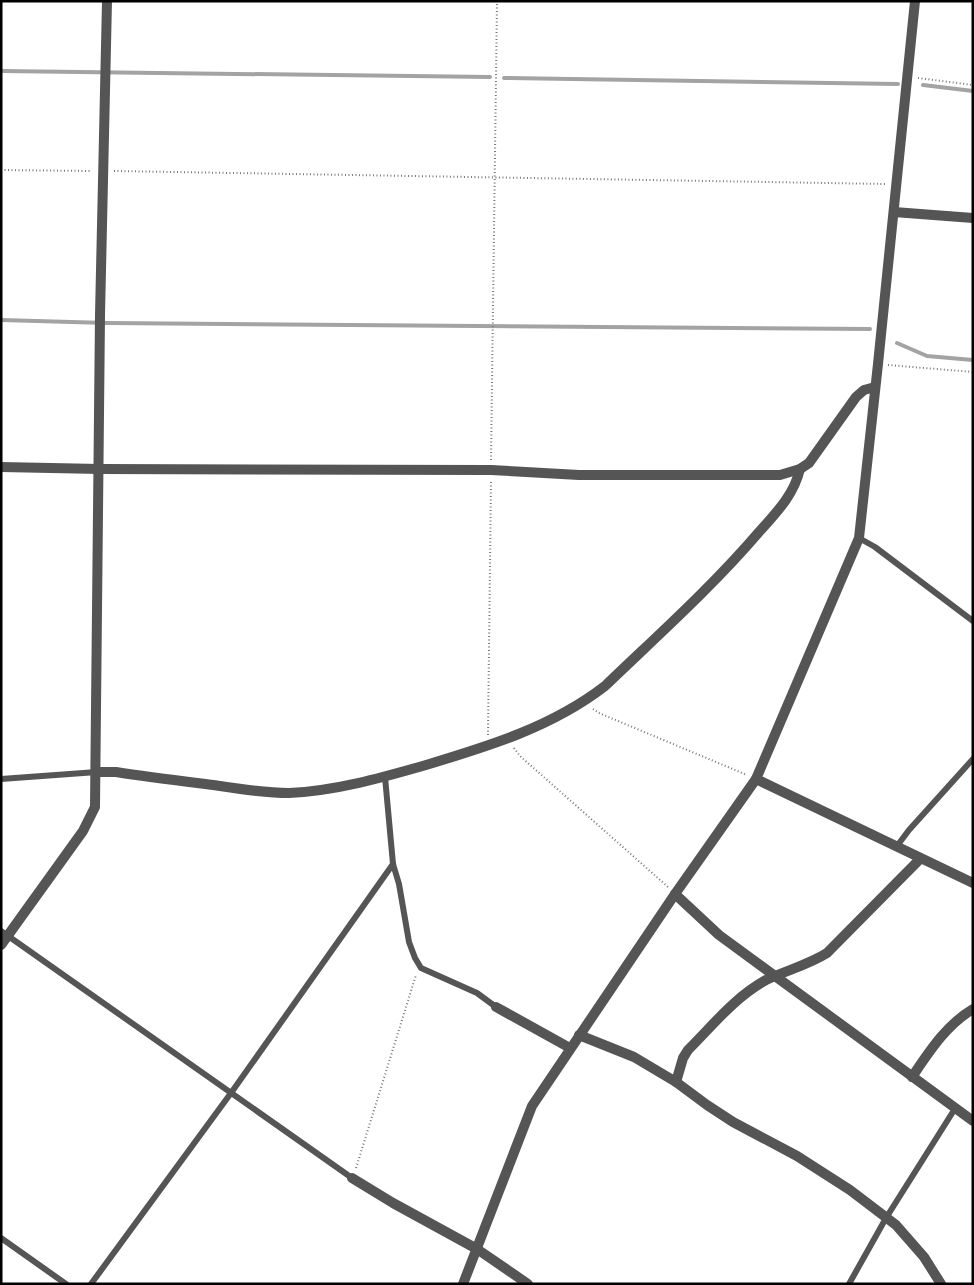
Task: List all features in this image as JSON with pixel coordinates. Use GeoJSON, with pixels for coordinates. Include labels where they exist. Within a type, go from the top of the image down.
{"type":"FeatureCollection","features":[{"type":"Feature","properties":{"kind":"street"},"geometry":{"type":"LineString","coordinates":[[1,946],[5,933],[87,824],[95,807],[97,772],[100,315],[108,1]]}},
{"type":"Feature","properties":{"kind":"street"},"geometry":{"type":"LineString","coordinates":[[464,1284],[532,1106],[675,894],[756,779],[858,538],[876,387],[915,1]]}},
{"type":"Feature","properties":{"kind":"street"},"geometry":{"type":"LineString","coordinates":[[894,212],[973,218]]}},
{"type":"Feature","properties":{"kind":"street"},"geometry":{"type":"LineString","coordinates":[[1,467],[491,470],[579,475],[780,475],[800,469],[808,463],[856,397],[864,390],[876,387]]}},
{"type":"Feature","properties":{"kind":"street"},"geometry":{"type":"LineString","coordinates":[[97,772],[116,772],[252,791],[289,793],[333,788],[385,777],[506,739],[547,723],[584,702],[605,686],[741,553],[785,502],[798,480],[800,469]]}},
{"type":"Feature","properties":{"kind":"street"},"geometry":{"type":"LineString","coordinates":[[756,779],[973,883]]}},
{"type":"Feature","properties":{"kind":"street"},"geometry":{"type":"LineString","coordinates":[[676,1082],[683,1058],[688,1050],[730,1006],[765,981],[813,962],[827,953],[920,859]]}},
{"type":"Feature","properties":{"kind":"street"},"geometry":{"type":"LineString","coordinates":[[675,894],[718,935],[973,1121]]}},
{"type":"Feature","properties":{"kind":"street"},"geometry":{"type":"LineString","coordinates":[[496,1007],[570,1048]]}},
{"type":"Feature","properties":{"kind":"street"},"geometry":{"type":"LineString","coordinates":[[912,1077],[938,1038],[971,1013]]}},
{"type":"Feature","properties":{"kind":"street"},"geometry":{"type":"LineString","coordinates":[[579,1035],[634,1057],[676,1082],[733,1122],[804,1160],[850,1190],[896,1225],[909,1238],[941,1284]]}},
{"type":"Feature","properties":{"kind":"street"},"geometry":{"type":"LineString","coordinates":[[352,1178],[477,1249],[528,1284]]}},
{"type":"Feature","properties":{"kind":"lane"},"geometry":{"type":"LineString","coordinates":[[858,538],[875,547],[973,621]]}},
{"type":"Feature","properties":{"kind":"lane"},"geometry":{"type":"LineString","coordinates":[[897,846],[909,830],[973,760]]}},
{"type":"Feature","properties":{"kind":"lane"},"geometry":{"type":"LineString","coordinates":[[1,779],[97,772]]}},
{"type":"Feature","properties":{"kind":"lane"},"geometry":{"type":"LineString","coordinates":[[385,777],[393,864],[409,942],[415,958],[421,968],[477,993],[496,1007]]}},
{"type":"Feature","properties":{"kind":"lane"},"geometry":{"type":"LineString","coordinates":[[91,1284],[231,1093],[393,864]]}},
{"type":"Feature","properties":{"kind":"lane"},"geometry":{"type":"LineString","coordinates":[[5,933],[352,1178]]}},
{"type":"Feature","properties":{"kind":"lane"},"geometry":{"type":"LineString","coordinates":[[849,1284],[886,1218],[956,1107]]}},
{"type":"Feature","properties":{"kind":"lane"},"geometry":{"type":"LineString","coordinates":[[1,1238],[66,1284]]}},
{"type":"Feature","properties":{"kind":"path"},"geometry":{"type":"LineString","coordinates":[[490,744],[488,730],[497,1]]}},
{"type":"Feature","properties":{"kind":"path"},"geometry":{"type":"LineString","coordinates":[[908,77],[973,84]]}},
{"type":"Feature","properties":{"kind":"path"},"geometry":{"type":"LineString","coordinates":[[1,170],[897,184]]}},
{"type":"Feature","properties":{"kind":"path"},"geometry":{"type":"LineString","coordinates":[[878,364],[973,372]]}},
{"type":"Feature","properties":{"kind":"path"},"geometry":{"type":"LineString","coordinates":[[584,702],[599,713],[756,779]]}},
{"type":"Feature","properties":{"kind":"path"},"geometry":{"type":"LineString","coordinates":[[506,739],[520,756],[675,894]]}},
{"type":"Feature","properties":{"kind":"path"},"geometry":{"type":"LineString","coordinates":[[352,1178],[419,965]]}},
{"type":"Feature","properties":{"kind":"waterway"},"geometry":{"type":"LineString","coordinates":[[1,71],[490,77]]}},
{"type":"Feature","properties":{"kind":"waterway"},"geometry":{"type":"LineString","coordinates":[[504,78],[898,84]]}},
{"type":"Feature","properties":{"kind":"waterway"},"geometry":{"type":"LineString","coordinates":[[923,85],[973,91]]}},
{"type":"Feature","properties":{"kind":"waterway"},"geometry":{"type":"LineString","coordinates":[[1,320],[107,323],[870,329]]}},
{"type":"Feature","properties":{"kind":"waterway"},"geometry":{"type":"LineString","coordinates":[[897,343],[927,356],[973,360]]}}]}
